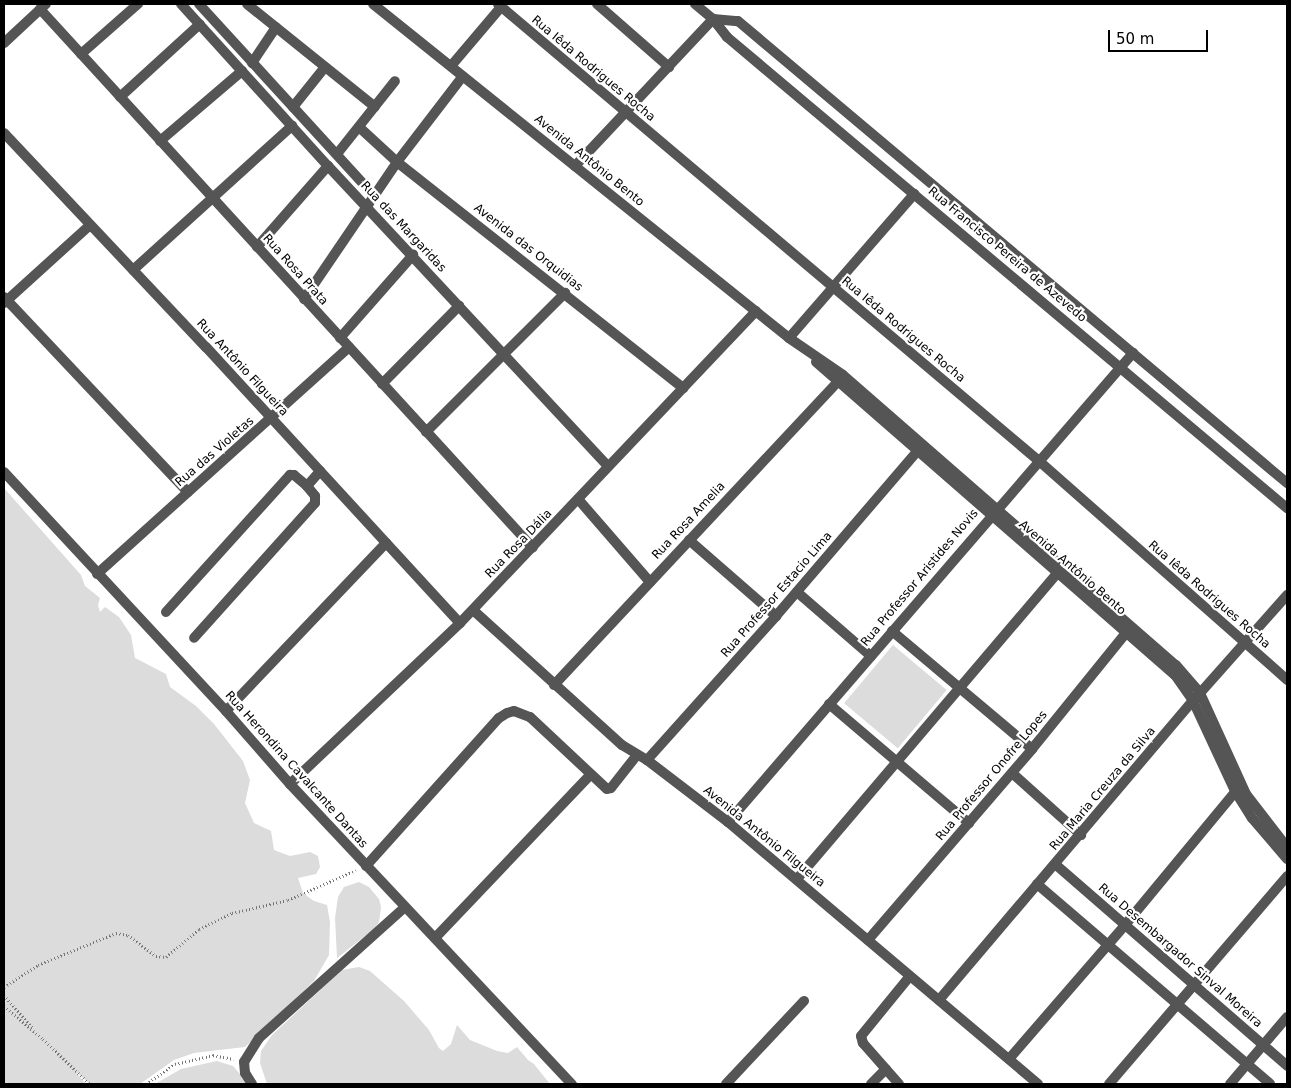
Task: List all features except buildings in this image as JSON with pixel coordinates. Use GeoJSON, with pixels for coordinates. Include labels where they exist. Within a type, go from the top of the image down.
{"type":"FeatureCollection","features":[{"type":"Feature","properties":{"kind":"street"},"geometry":{"type":"LineString","coordinates":[[81,54],[138,4]]}},
{"type":"Feature","properties":{"kind":"street","name":"Rua das Margaridas"},"geometry":{"type":"LineString","coordinates":[[181,4],[328,166],[608,466]]}},
{"type":"Feature","properties":{"kind":"street","name":"Rua das Margaridas"},"geometry":{"type":"LineString","coordinates":[[200,4],[375,196]]}},
{"type":"Feature","properties":{"kind":"street"},"geometry":{"type":"LineString","coordinates":[[247,4],[374,107]]}},
{"type":"Feature","properties":{"kind":"street","name":"Avenida Antônio Bento"},"geometry":{"type":"LineString","coordinates":[[373,4],[840,378],[993,512],[1130,629],[1176,665],[1197,697],[1252,818],[1287,858]]}},
{"type":"Feature","properties":{"kind":"street"},"geometry":{"type":"LineString","coordinates":[[597,4],[669,67]]}},
{"type":"Feature","properties":{"kind":"street","name":"Rua Francisco Pereira de Azevedo"},"geometry":{"type":"LineString","coordinates":[[695,4],[713,19],[727,37],[1287,508]]}},
{"type":"Feature","properties":{"kind":"street"},"geometry":{"type":"LineString","coordinates":[[451,66],[500,5]]}},
{"type":"Feature","properties":{"kind":"street","name":"Rua Iêda Rodrigues Rocha"},"geometry":{"type":"LineString","coordinates":[[500,5],[1039,461],[1287,680]]}},
{"type":"Feature","properties":{"kind":"street"},"geometry":{"type":"LineString","coordinates":[[4,43],[43,6]]}},
{"type":"Feature","properties":{"kind":"street","name":"Rua Rosa Prata"},"geometry":{"type":"LineString","coordinates":[[43,6],[81,54],[533,548]]}},
{"type":"Feature","properties":{"kind":"street"},"geometry":{"type":"LineString","coordinates":[[575,166],[713,19]]}},
{"type":"Feature","properties":{"kind":"street","name":"Rua Francisco Pereira de Azevedo"},"geometry":{"type":"LineString","coordinates":[[713,19],[738,21],[1287,483]]}},
{"type":"Feature","properties":{"kind":"street"},"geometry":{"type":"LineString","coordinates":[[120,97],[200,24]]}},
{"type":"Feature","properties":{"kind":"street"},"geometry":{"type":"LineString","coordinates":[[252,63],[276,27]]}},
{"type":"Feature","properties":{"kind":"street"},"geometry":{"type":"LineString","coordinates":[[293,107],[325,67]]}},
{"type":"Feature","properties":{"kind":"street"},"geometry":{"type":"LineString","coordinates":[[160,141],[242,71]]}},
{"type":"Feature","properties":{"kind":"street"},"geometry":{"type":"LineString","coordinates":[[304,299],[398,162],[464,76]]}},
{"type":"Feature","properties":{"kind":"street"},"geometry":{"type":"LineString","coordinates":[[337,154],[395,81]]}},
{"type":"Feature","properties":{"kind":"street"},"geometry":{"type":"LineString","coordinates":[[133,270],[292,126]]}},
{"type":"Feature","properties":{"kind":"street","name":"Avenida das Orquidias"},"geometry":{"type":"LineString","coordinates":[[359,127],[398,162],[566,293],[683,388]]}},
{"type":"Feature","properties":{"kind":"street","name":"Rua Antônio Filgueira"},"geometry":{"type":"LineString","coordinates":[[4,133],[272,418],[460,623]]}},
{"type":"Feature","properties":{"kind":"street"},"geometry":{"type":"LineString","coordinates":[[257,247],[328,166]]}},
{"type":"Feature","properties":{"kind":"street"},"geometry":{"type":"LineString","coordinates":[[789,338],[914,194]]}},
{"type":"Feature","properties":{"kind":"street"},"geometry":{"type":"LineString","coordinates":[[90,225],[5,300],[188,492]]}},
{"type":"Feature","properties":{"kind":"street"},"geometry":{"type":"LineString","coordinates":[[340,338],[413,255]]}},
{"type":"Feature","properties":{"kind":"street"},"geometry":{"type":"LineString","coordinates":[[426,432],[566,293]]}},
{"type":"Feature","properties":{"kind":"street"},"geometry":{"type":"LineString","coordinates":[[382,384],[459,306]]}},
{"type":"Feature","properties":{"kind":"street","name":"Rua Rosa Dália"},"geometry":{"type":"LineString","coordinates":[[290,784],[473,610],[756,311]]}},
{"type":"Feature","properties":{"kind":"street","name":"Rua das Violetas"},"geometry":{"type":"LineString","coordinates":[[97,574],[349,347]]}},
{"type":"Feature","properties":{"kind":"street","name":"Rua Professor Aristides Novis"},"geometry":{"type":"LineString","coordinates":[[728,822],[993,512],[1133,353]]}},
{"type":"Feature","properties":{"kind":"street","name":"Rua Rosa Amelia"},"geometry":{"type":"LineString","coordinates":[[554,685],[840,378]]}},
{"type":"Feature","properties":{"kind":"street","name":"Rua Professor Estacio Lima"},"geometry":{"type":"LineString","coordinates":[[647,760],[797,592],[920,448]]}},
{"type":"Feature","properties":{"kind":"street"},"geometry":{"type":"LineString","coordinates":[[307,486],[320,471]]}},
{"type":"Feature","properties":{"kind":"street","name":"Rua Herondina Cavalcante Dantas"},"geometry":{"type":"LineString","coordinates":[[4,472],[226,711],[366,866],[572,1084]]}},
{"type":"Feature","properties":{"kind":"street"},"geometry":{"type":"LineString","coordinates":[[166,612],[290,476],[294,475],[307,486],[315,496],[315,503],[194,638]]}},
{"type":"Feature","properties":{"kind":"street"},"geometry":{"type":"LineString","coordinates":[[578,499],[650,582]]}},
{"type":"Feature","properties":{"kind":"street"},"geometry":{"type":"LineString","coordinates":[[689,540],[776,616]]}},
{"type":"Feature","properties":{"kind":"street"},"geometry":{"type":"LineString","coordinates":[[226,711],[386,543]]}},
{"type":"Feature","properties":{"kind":"street"},"geometry":{"type":"LineString","coordinates":[[796,880],[1061,570]]}},
{"type":"Feature","properties":{"kind":"street"},"geometry":{"type":"LineString","coordinates":[[797,592],[871,656]]}},
{"type":"Feature","properties":{"kind":"street","name":"Rua Maria Creuza da Silva"},"geometry":{"type":"LineString","coordinates":[[939,1000],[1197,697],[1287,595]]}},
{"type":"Feature","properties":{"kind":"street","name":"Avenida Antônio Filgueira"},"geometry":{"type":"LineString","coordinates":[[473,610],[554,685],[637,755],[647,760],[728,822],[1038,1084]]}},
{"type":"Feature","properties":{"kind":"street","name":"Rua Professor Onofre Lopes"},"geometry":{"type":"LineString","coordinates":[[868,940],[1012,773],[1130,629]]}},
{"type":"Feature","properties":{"kind":"street"},"geometry":{"type":"LineString","coordinates":[[892,631],[1032,749]]}},
{"type":"Feature","properties":{"kind":"street"},"geometry":{"type":"LineString","coordinates":[[829,704],[969,823]]}},
{"type":"Feature","properties":{"kind":"street"},"geometry":{"type":"LineString","coordinates":[[366,866],[499,718],[514,711],[530,718],[590,775],[609,789],[637,755]]}},
{"type":"Feature","properties":{"kind":"street"},"geometry":{"type":"LineString","coordinates":[[1012,773],[1080,835]]}},
{"type":"Feature","properties":{"kind":"street"},"geometry":{"type":"LineString","coordinates":[[435,938],[590,775]]}},
{"type":"Feature","properties":{"kind":"street"},"geometry":{"type":"LineString","coordinates":[[1009,1059],[1125,925],[1238,788]]}},
{"type":"Feature","properties":{"kind":"street","name":"Avenida Antônio Bento"},"geometry":{"type":"LineString","coordinates":[[1238,788],[1287,847]]}},
{"type":"Feature","properties":{"kind":"street","name":"Rua Desembargador Sinval Moreira"},"geometry":{"type":"LineString","coordinates":[[1056,864],[1193,986],[1287,1066]]}},
{"type":"Feature","properties":{"kind":"street"},"geometry":{"type":"LineString","coordinates":[[1109,1084],[1287,876]]}},
{"type":"Feature","properties":{"kind":"street"},"geometry":{"type":"LineString","coordinates":[[1037,884],[1270,1084]]}},
{"type":"Feature","properties":{"kind":"street"},"geometry":{"type":"LineString","coordinates":[[252,1084],[245,1073],[244,1062],[259,1038],[405,907]]}},
{"type":"Feature","properties":{"kind":"street"},"geometry":{"type":"LineString","coordinates":[[899,1084],[863,1043],[861,1036],[910,976]]}},
{"type":"Feature","properties":{"kind":"street"},"geometry":{"type":"LineString","coordinates":[[726,1084],[804,1001]]}},
{"type":"Feature","properties":{"kind":"street"},"geometry":{"type":"LineString","coordinates":[[1230,1084],[1287,1017]]}},
{"type":"Feature","properties":{"kind":"street"},"geometry":{"type":"LineString","coordinates":[[871,1084],[886,1069]]}},
{"type":"Feature","properties":{"kind":"path"},"geometry":{"type":"LineString","coordinates":[[4,987],[38,965],[116,933],[128,935],[156,956],[166,957],[199,929],[232,913],[288,900],[366,866]]}},
{"type":"Feature","properties":{"kind":"path"},"geometry":{"type":"LineString","coordinates":[[4,995],[43,1039]]}},
{"type":"Feature","properties":{"kind":"path"},"geometry":{"type":"LineString","coordinates":[[4,1006],[43,1039],[90,1084]]}},
{"type":"Feature","properties":{"kind":"path"},"geometry":{"type":"LineString","coordinates":[[146,1084],[175,1064],[213,1055],[227,1056],[244,1062]]}},
{"type":"Feature","properties":{"kind":"shaded area"},"geometry":{"type":"Polygon","coordinates":[[[4,488],[81,575],[85,586],[100,598],[98,605],[100,612],[105,607],[119,617],[131,635],[135,658],[166,674],[170,687],[196,706],[214,724],[243,761],[250,780],[245,803],[254,823],[271,831],[274,850],[290,856],[310,852],[318,856],[320,867],[316,874],[298,878],[303,893],[314,901],[327,905],[330,922],[329,955],[314,981],[245,1047],[194,1053],[174,1060],[140,1084],[90,1084],[75,1071],[86,1084],[4,1084],[4,488]]]}},
{"type":"Feature","properties":{"kind":"shaded area"},"geometry":{"type":"Polygon","coordinates":[[[893,645],[947,690],[898,748],[844,703],[893,645]]]}},
{"type":"Feature","properties":{"kind":"shaded area"},"geometry":{"type":"Polygon","coordinates":[[[359,882],[369,887],[379,899],[381,907],[379,922],[374,929],[337,958],[335,918],[338,897],[344,887],[359,882]]]}},
{"type":"Feature","properties":{"kind":"shaded area"},"geometry":{"type":"Polygon","coordinates":[[[359,967],[370,971],[404,1001],[429,1030],[439,1048],[443,1051],[451,1044],[457,1025],[470,1040],[497,1051],[508,1053],[517,1047],[550,1084],[267,1084],[260,1063],[261,1051],[272,1035],[342,970],[359,967]]]}},
{"type":"Feature","properties":{"kind":"shaded area"},"geometry":{"type":"Polygon","coordinates":[[[217,1061],[233,1066],[249,1084],[155,1084],[181,1069],[217,1061]]]}}]}
